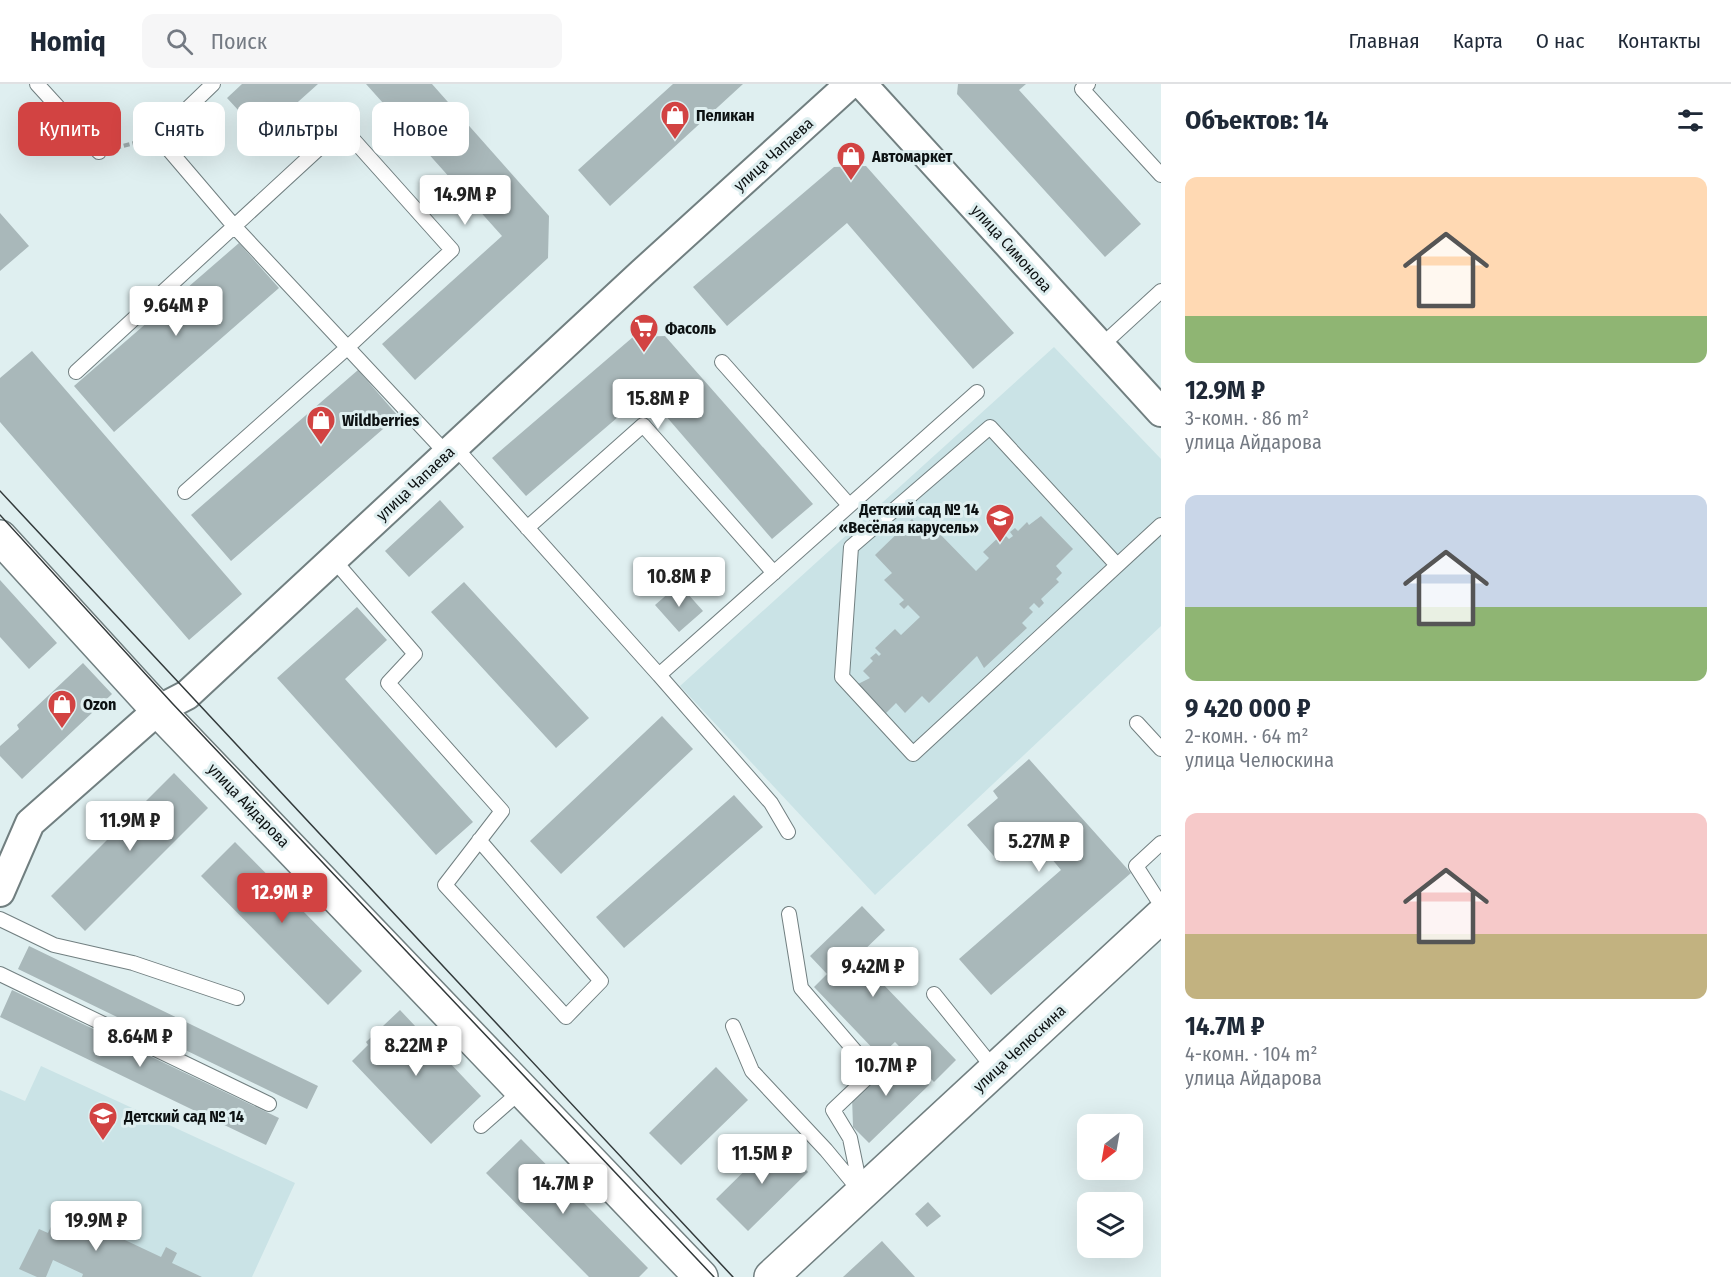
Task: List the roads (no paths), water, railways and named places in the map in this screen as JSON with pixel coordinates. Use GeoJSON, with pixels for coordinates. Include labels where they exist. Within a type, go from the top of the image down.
{"type":"FeatureCollection","features":[{"type":"Feature","properties":{"kind":"street","name":"улица Чапаева"},"geometry":{"type":"LineString","coordinates":[[0,892],[30,823],[158,710],[187,695],[850,84]]}},
{"type":"Feature","properties":{"kind":"street","name":"улица Симонова"},"geometry":{"type":"LineString","coordinates":[[862,84],[1101,346],[1157,399]]}},
{"type":"Feature","properties":{"kind":"street","name":"улица Айдарова"},"geometry":{"type":"LineString","coordinates":[[0,537],[158,710],[701,1277]]}},
{"type":"Feature","properties":{"kind":"street","name":"улица Челюскина"},"geometry":{"type":"LineString","coordinates":[[771,1277],[1161,916]]}},
{"type":"Feature","properties":{"kind":"lane"},"geometry":{"type":"LineString","coordinates":[[37,84],[53,102]]}},
{"type":"Feature","properties":{"kind":"lane"},"geometry":{"type":"LineString","coordinates":[[213,84],[159,137],[234,226],[348,347],[527,528],[771,803],[788,832]]}},
{"type":"Feature","properties":{"kind":"lane"},"geometry":{"type":"LineString","coordinates":[[1088,84],[1082,89],[1161,176]]}},
{"type":"Feature","properties":{"kind":"lane"},"geometry":{"type":"LineString","coordinates":[[76,372],[342,127],[452,250],[348,347],[185,492]]}},
{"type":"Feature","properties":{"kind":"lane"},"geometry":{"type":"LineString","coordinates":[[1101,346],[1161,291]]}},
{"type":"Feature","properties":{"kind":"lane"},"geometry":{"type":"LineString","coordinates":[[722,362],[849,505]]}},
{"type":"Feature","properties":{"kind":"lane"},"geometry":{"type":"LineString","coordinates":[[659,675],[977,392]]}},
{"type":"Feature","properties":{"kind":"lane"},"geometry":{"type":"LineString","coordinates":[[527,528],[643,425],[774,573]]}},
{"type":"Feature","properties":{"kind":"lane"},"geometry":{"type":"LineString","coordinates":[[1117,565],[990,428],[851,547],[842,676],[913,754],[1161,525]]}},
{"type":"Feature","properties":{"kind":"lane"},"geometry":{"type":"LineString","coordinates":[[333,559],[415,654],[388,683],[502,811],[479,840],[445,885],[566,1017],[601,981],[479,840]]}},
{"type":"Feature","properties":{"kind":"lane"},"geometry":{"type":"LineString","coordinates":[[1137,723],[1161,749]]}},
{"type":"Feature","properties":{"kind":"lane"},"geometry":{"type":"LineString","coordinates":[[1161,843],[1136,866],[1161,905]]}},
{"type":"Feature","properties":{"kind":"lane"},"geometry":{"type":"LineString","coordinates":[[789,914],[801,988],[873,1072],[833,1110],[850,1138],[862,1193]]}},
{"type":"Feature","properties":{"kind":"lane"},"geometry":{"type":"LineString","coordinates":[[0,918],[54,945],[133,963],[237,998]]}},
{"type":"Feature","properties":{"kind":"lane"},"geometry":{"type":"LineString","coordinates":[[0,974],[269,1104]]}},
{"type":"Feature","properties":{"kind":"lane"},"geometry":{"type":"LineString","coordinates":[[934,994],[995,1070]]}},
{"type":"Feature","properties":{"kind":"lane"},"geometry":{"type":"LineString","coordinates":[[733,1026],[752,1071],[826,1150],[862,1193]]}},
{"type":"Feature","properties":{"kind":"lane"},"geometry":{"type":"LineString","coordinates":[[481,1126],[522,1089]]}},
{"type":"Feature","properties":{"kind":"tram line"},"geometry":{"type":"LineString","coordinates":[[0,491],[733,1277]]}},
{"type":"Feature","properties":{"kind":"tram line"},"geometry":{"type":"LineString","coordinates":[[0,515],[172,703],[714,1277]]}},
{"type":"Feature","properties":{"kind":"place","name":"Пеликан"},"geometry":{"type":"Point","coordinates":[675,140]}},
{"type":"Feature","properties":{"kind":"place","name":"Автомаркет"},"geometry":{"type":"Point","coordinates":[851,182]}},
{"type":"Feature","properties":{"kind":"place","name":"Фасоль"},"geometry":{"type":"Point","coordinates":[644,354]}},
{"type":"Feature","properties":{"kind":"place","name":"Wildberries"},"geometry":{"type":"Point","coordinates":[321,446]}},
{"type":"Feature","properties":{"kind":"place","name":"Детский сад № 14 «Весёлая карусель»"},"geometry":{"type":"Point","coordinates":[1000,544]}},
{"type":"Feature","properties":{"kind":"place","name":"Ozon"},"geometry":{"type":"Point","coordinates":[62,730]}},
{"type":"Feature","properties":{"kind":"place","name":"Детский сад № 14"},"geometry":{"type":"Point","coordinates":[103,1142]}}]}
